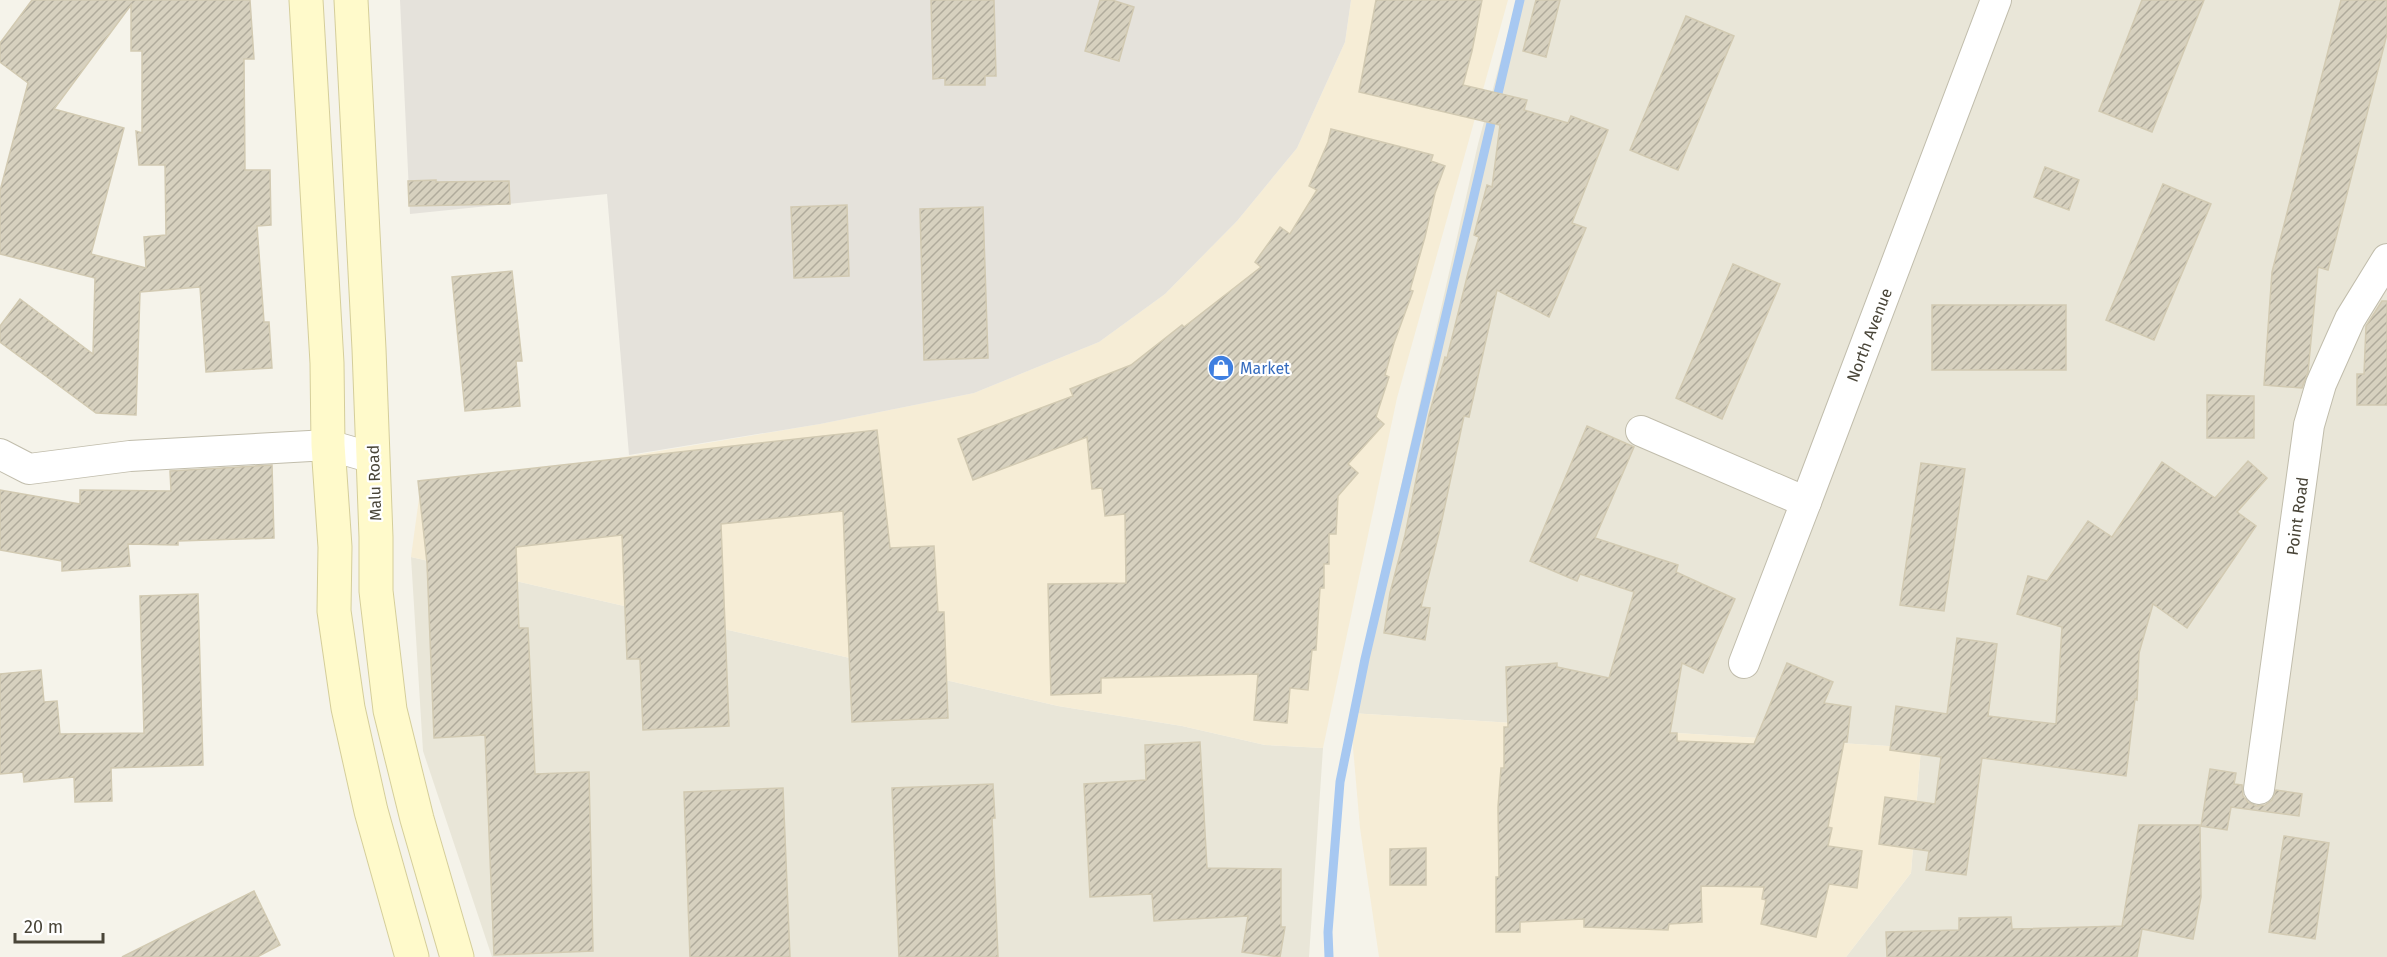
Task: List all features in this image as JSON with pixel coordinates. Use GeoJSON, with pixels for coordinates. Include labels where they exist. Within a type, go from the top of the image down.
{"type":"FeatureCollection","features":[{"type":"Feature","properties":{"kind":"main road"},"geometry":{"type":"LineString","coordinates":[[306,0],[327,363],[328,445],[334,547],[334,611],[348,708],[371,811],[412,957]]}},
{"type":"Feature","properties":{"kind":"main road","name":"Malu Road"},"geometry":{"type":"LineString","coordinates":[[351,0],[373,458],[376,591],[390,710],[417,819],[457,957]]}},
{"type":"Feature","properties":{"kind":"street","name":"North Avenue"},"geometry":{"type":"LineString","coordinates":[[1744,663],[1996,0]]}},
{"type":"Feature","properties":{"kind":"street","name":"Point Road"},"geometry":{"type":"LineString","coordinates":[[2259,789],[2309,425],[2321,384],[2350,319],[2387,259]]}},
{"type":"Feature","properties":{"kind":"street"},"geometry":{"type":"LineString","coordinates":[[1641,431],[1806,502]]}},
{"type":"Feature","properties":{"kind":"street"},"geometry":{"type":"LineString","coordinates":[[0,454],[29,469],[130,456],[328,445],[373,458]]}},
{"type":"Feature","properties":{"kind":"shaded area"},"geometry":{"type":"Polygon","coordinates":[[[400,0],[1351,0],[1345,42],[1297,148],[1237,221],[1165,294],[1099,342],[974,393],[820,424],[629,455],[607,194],[410,214],[400,0]]]}},
{"type":"Feature","properties":{"kind":"shaded area","name":"Market"},"geometry":{"type":"Polygon","coordinates":[[[1351,0],[1508,0],[1397,398],[1323,748],[1265,745],[1182,726],[1058,706],[411,557],[420,491],[820,424],[974,393],[1099,342],[1165,294],[1237,221],[1297,148],[1345,42],[1351,0]]]}},
{"type":"Feature","properties":{"kind":"shaded area"},"geometry":{"type":"Polygon","coordinates":[[[1517,0],[2387,0],[2387,957],[1846,957],[1911,873],[1921,748],[1350,713],[1478,144],[1517,0]]]}},
{"type":"Feature","properties":{"kind":"shaded area"},"geometry":{"type":"Polygon","coordinates":[[[411,557],[1058,706],[1182,726],[1265,745],[1323,748],[1309,957],[492,957],[423,751],[411,557]]]}},
{"type":"Feature","properties":{"kind":"shaded area"},"geometry":{"type":"Polygon","coordinates":[[[1350,713],[1921,748],[1911,873],[1846,957],[1379,957],[1360,828],[1350,713]]]}},
{"type":"Feature","properties":{"kind":"building"},"geometry":{"type":"Polygon","coordinates":[[[32,0],[250,0],[254,59],[244,59],[245,170],[270,170],[271,225],[257,226],[264,322],[269,322],[272,368],[206,372],[200,287],[140,292],[136,415],[96,413],[0,342],[0,326],[20,299],[93,354],[95,278],[0,254],[0,191],[28,83],[0,62],[0,43],[32,0]],[[131,5],[54,109],[124,128],[91,254],[146,268],[144,237],[166,235],[165,165],[139,165],[136,131],[142,133],[142,51],[131,51],[131,5]]]}},
{"type":"Feature","properties":{"kind":"building"},"geometry":{"type":"Polygon","coordinates":[[[931,0],[994,0],[996,76],[985,76],[985,85],[945,85],[945,78],[933,79],[931,0]]]}},
{"type":"Feature","properties":{"kind":"building"},"geometry":{"type":"Polygon","coordinates":[[[1100,0],[1112,0],[1134,7],[1119,61],[1085,51],[1100,0]]]}},
{"type":"Feature","properties":{"kind":"building"},"geometry":{"type":"Polygon","coordinates":[[[1376,0],[1482,0],[1463,85],[1527,100],[1524,110],[1568,123],[1571,116],[1608,130],[1572,223],[1586,228],[1549,317],[1497,290],[1469,417],[1464,416],[1421,607],[1430,608],[1425,640],[1384,633],[1390,593],[1405,535],[1429,415],[1445,357],[1447,358],[1479,237],[1474,235],[1487,185],[1492,187],[1500,125],[1359,92],[1376,0]]]}},
{"type":"Feature","properties":{"kind":"building"},"geometry":{"type":"Polygon","coordinates":[[[1536,0],[1560,0],[1546,57],[1523,51],[1536,0]]]}},
{"type":"Feature","properties":{"kind":"building"},"geometry":{"type":"Polygon","coordinates":[[[2142,0],[2204,0],[2152,132],[2099,111],[2142,0]]]}},
{"type":"Feature","properties":{"kind":"building"},"geometry":{"type":"Polygon","coordinates":[[[2341,0],[2387,0],[2387,34],[2328,270],[2318,267],[2308,372],[2302,388],[2264,385],[2272,272],[2341,0]]]}},
{"type":"Feature","properties":{"kind":"building"},"geometry":{"type":"Polygon","coordinates":[[[1686,16],[1734,36],[1678,170],[1630,150],[1686,16]]]}},
{"type":"Feature","properties":{"kind":"building"},"geometry":{"type":"Polygon","coordinates":[[[1331,129],[1433,155],[1431,161],[1445,166],[1435,193],[1410,290],[1413,291],[1385,375],[1389,377],[1376,417],[1384,424],[1348,464],[1358,473],[1338,496],[1336,534],[1329,534],[1329,564],[1324,564],[1324,588],[1320,588],[1316,650],[1312,650],[1308,690],[1290,688],[1287,723],[1254,720],[1258,674],[1101,678],[1101,693],[1051,695],[1048,584],[1126,583],[1125,514],[1105,516],[1102,488],[1092,489],[1087,437],[973,480],[958,439],[1073,396],[1070,389],[1131,365],[1261,267],[1255,262],[1280,227],[1290,234],[1317,190],[1309,186],[1328,142],[1331,129]]]}},
{"type":"Feature","properties":{"kind":"building"},"geometry":{"type":"Polygon","coordinates":[[[2045,167],[2079,180],[2069,210],[2034,197],[2045,167]]]}},
{"type":"Feature","properties":{"kind":"building"},"geometry":{"type":"Polygon","coordinates":[[[436,180],[436,182],[509,181],[510,204],[409,206],[408,181],[436,180]]]}},
{"type":"Feature","properties":{"kind":"building"},"geometry":{"type":"Polygon","coordinates":[[[2163,184],[2211,204],[2154,340],[2106,320],[2163,184]]]}},
{"type":"Feature","properties":{"kind":"building"},"geometry":{"type":"Polygon","coordinates":[[[847,205],[849,276],[794,278],[791,207],[847,205]]]}},
{"type":"Feature","properties":{"kind":"building"},"geometry":{"type":"Polygon","coordinates":[[[983,207],[988,358],[924,360],[920,209],[983,207]]]}},
{"type":"Feature","properties":{"kind":"building"},"geometry":{"type":"Polygon","coordinates":[[[1733,264],[1780,284],[1722,419],[1676,398],[1733,264]]]}},
{"type":"Feature","properties":{"kind":"building"},"geometry":{"type":"Polygon","coordinates":[[[512,271],[522,361],[516,361],[520,406],[465,411],[452,277],[512,271]]]}},
{"type":"Feature","properties":{"kind":"building"},"geometry":{"type":"Polygon","coordinates":[[[2382,301],[2387,301],[2387,405],[2357,405],[2357,374],[2364,374],[2366,326],[2382,301]]]}},
{"type":"Feature","properties":{"kind":"building"},"geometry":{"type":"Polygon","coordinates":[[[1932,305],[2066,305],[2066,370],[1932,370],[1932,305]]]}},
{"type":"Feature","properties":{"kind":"building"},"geometry":{"type":"Polygon","coordinates":[[[2207,395],[2254,396],[2254,438],[2207,438],[2207,395]]]}},
{"type":"Feature","properties":{"kind":"building"},"geometry":{"type":"Polygon","coordinates":[[[1587,426],[1634,447],[1595,538],[1678,565],[1676,572],[1735,599],[1703,673],[1682,663],[1670,733],[1677,733],[1677,741],[1754,744],[1787,663],[1833,682],[1824,703],[1851,707],[1847,742],[1844,742],[1828,827],[1832,828],[1828,846],[1862,851],[1857,888],[1829,884],[1816,937],[1761,924],[1766,900],[1762,899],[1764,887],[1701,886],[1702,922],[1669,924],[1668,930],[1584,927],[1584,919],[1520,922],[1520,932],[1496,932],[1496,877],[1499,877],[1498,807],[1501,768],[1504,768],[1504,727],[1508,727],[1506,667],[1557,663],[1557,667],[1609,678],[1634,592],[1580,574],[1577,581],[1530,561],[1587,426]]]}},
{"type":"Feature","properties":{"kind":"building"},"geometry":{"type":"Polygon","coordinates":[[[877,430],[890,548],[934,546],[938,612],[944,612],[948,718],[852,722],[843,511],[721,524],[729,726],[643,730],[640,659],[627,659],[622,535],[516,547],[519,628],[528,628],[535,774],[589,772],[593,951],[494,955],[485,735],[434,738],[427,563],[418,481],[877,430]]]}},
{"type":"Feature","properties":{"kind":"building"},"geometry":{"type":"Polygon","coordinates":[[[2248,461],[2267,478],[2237,512],[2256,526],[2187,628],[2153,604],[2139,653],[2137,700],[2135,699],[2126,776],[1982,758],[1966,875],[1926,870],[1929,851],[1879,844],[1885,797],[1935,804],[1941,757],[1890,750],[1896,706],[1947,714],[1957,638],[1997,644],[1988,716],[2056,724],[2062,627],[2017,614],[2028,576],[2047,581],[2088,521],[2112,537],[2162,462],[2215,498],[2248,461]]]}},
{"type":"Feature","properties":{"kind":"building"},"geometry":{"type":"Polygon","coordinates":[[[1921,463],[1965,469],[1944,611],[1900,605],[1921,463]]]}},
{"type":"Feature","properties":{"kind":"building"},"geometry":{"type":"Polygon","coordinates":[[[272,465],[274,538],[178,541],[178,545],[128,544],[130,566],[62,571],[62,561],[0,550],[0,490],[80,504],[80,490],[171,491],[170,471],[272,465]]]}},
{"type":"Feature","properties":{"kind":"building"},"geometry":{"type":"Polygon","coordinates":[[[198,594],[203,765],[111,768],[112,801],[75,802],[74,777],[24,782],[23,772],[0,774],[0,674],[41,670],[44,702],[57,701],[60,734],[144,733],[140,596],[198,594]]]}},
{"type":"Feature","properties":{"kind":"building"},"geometry":{"type":"Polygon","coordinates":[[[1200,742],[1207,868],[1281,869],[1281,927],[1285,927],[1280,957],[1242,952],[1248,916],[1154,921],[1152,894],[1090,897],[1084,784],[1146,780],[1145,745],[1200,742]]]}},
{"type":"Feature","properties":{"kind":"building"},"geometry":{"type":"Polygon","coordinates":[[[2210,769],[2236,773],[2234,784],[2242,785],[2243,796],[2256,806],[2265,805],[2272,800],[2276,790],[2302,794],[2299,816],[2231,807],[2227,830],[2201,826],[2210,769]]]}},
{"type":"Feature","properties":{"kind":"building"},"geometry":{"type":"Polygon","coordinates":[[[993,784],[995,818],[992,818],[998,957],[899,957],[892,788],[993,784]]]}},
{"type":"Feature","properties":{"kind":"building"},"geometry":{"type":"Polygon","coordinates":[[[783,788],[790,957],[690,957],[684,792],[783,788]]]}},
{"type":"Feature","properties":{"kind":"building"},"geometry":{"type":"Polygon","coordinates":[[[2139,825],[2200,825],[2201,897],[2193,939],[2142,929],[2137,957],[1887,957],[1886,932],[1959,930],[1959,918],[2011,917],[2012,929],[2124,926],[2122,926],[2139,825]]]}},
{"type":"Feature","properties":{"kind":"building"},"geometry":{"type":"Polygon","coordinates":[[[2284,836],[2329,843],[2315,939],[2269,932],[2284,836]]]}},
{"type":"Feature","properties":{"kind":"building"},"geometry":{"type":"Polygon","coordinates":[[[1426,848],[1426,885],[1390,885],[1390,849],[1426,848]]]}},
{"type":"Feature","properties":{"kind":"building"},"geometry":{"type":"Polygon","coordinates":[[[254,891],[280,945],[257,957],[122,957],[254,891]]]}},
{"type":"Feature","properties":{"kind":"waterway"},"geometry":{"type":"LineString","coordinates":[[1329,957],[1328,932],[1340,782],[1365,659],[1520,0]]}},
{"type":"Feature","properties":{"kind":"place","name":"Market"},"geometry":{"type":"Point","coordinates":[1221,368]}}]}
